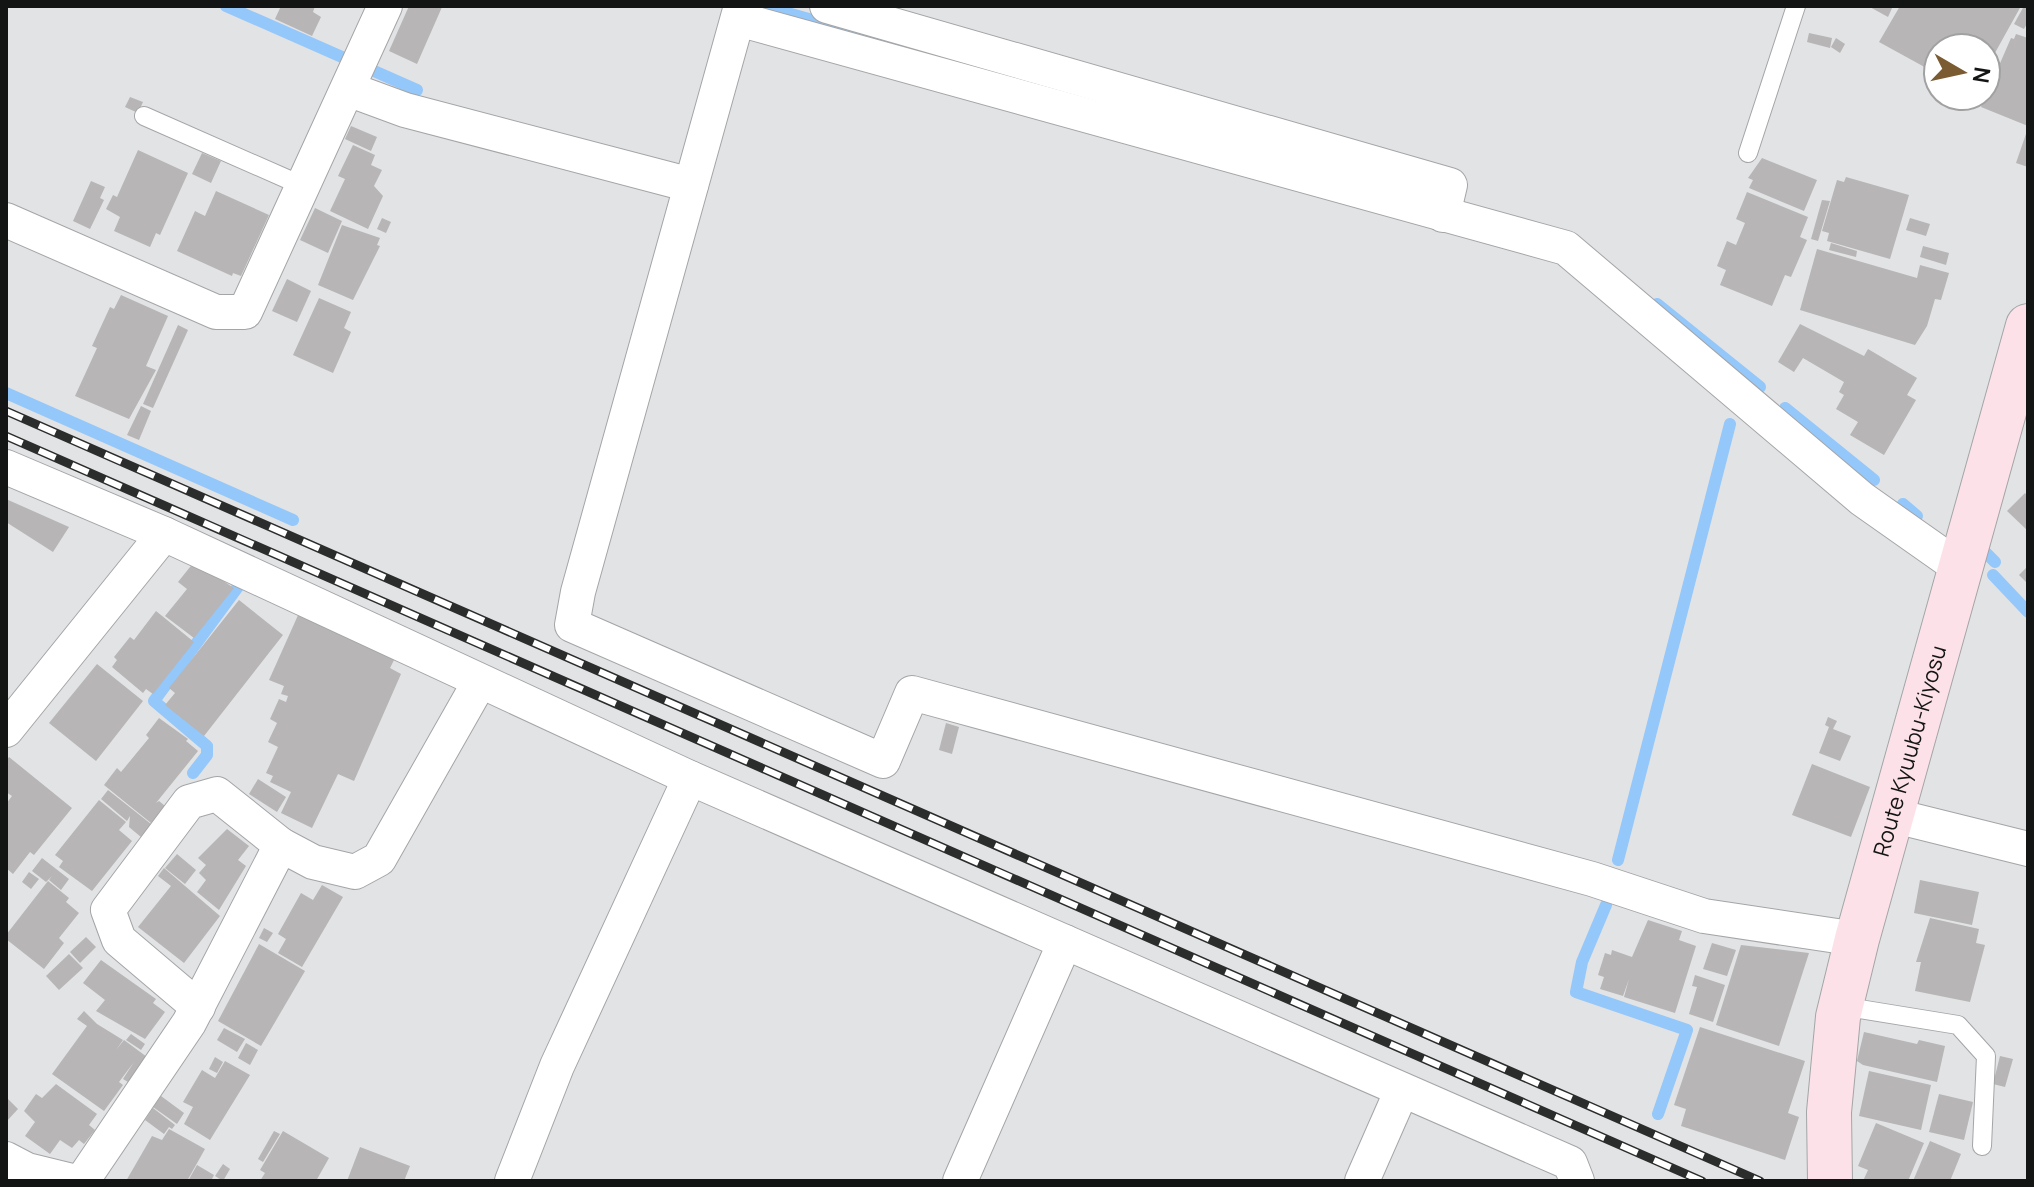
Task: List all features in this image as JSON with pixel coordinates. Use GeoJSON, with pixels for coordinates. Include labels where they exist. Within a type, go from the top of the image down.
{"type":"FeatureCollection","features":[{"type":"Feature","properties":{"kind":"main road","name":"Route Kyuubu-Kiyosu"},"geometry":{"type":"LineString","coordinates":[[1830,1181],[1829,1112],[1841,1006],[1891,815],[2028,326]]}},
{"type":"Feature","properties":{"kind":"street"},"geometry":{"type":"LineString","coordinates":[[6,220],[216,312],[245,312],[385,6]]}},
{"type":"Feature","properties":{"kind":"street"},"geometry":{"type":"LineString","coordinates":[[827,6],[1450,185],[1443,215]]}},
{"type":"Feature","properties":{"kind":"street"},"geometry":{"type":"LineString","coordinates":[[1857,939],[1704,916],[1592,879],[912,693],[883,761],[572,625],[578,592],[740,13],[1566,248],[1862,499],[1960,568]]}},
{"type":"Feature","properties":{"kind":"street"},"geometry":{"type":"LineString","coordinates":[[348,89],[405,110],[691,185]]}},
{"type":"Feature","properties":{"kind":"street"},"geometry":{"type":"LineString","coordinates":[[6,467],[164,534],[479,683],[690,778],[1570,1163],[1577,1181]]}},
{"type":"Feature","properties":{"kind":"street"},"geometry":{"type":"LineString","coordinates":[[6,730],[164,534]]}},
{"type":"Feature","properties":{"kind":"street"},"geometry":{"type":"LineString","coordinates":[[198,1007],[119,940],[108,910],[189,802],[217,794],[281,845],[313,862],[355,872],[379,859],[479,683]]}},
{"type":"Feature","properties":{"kind":"street"},"geometry":{"type":"LineString","coordinates":[[512,1181],[557,1066],[690,778]]}},
{"type":"Feature","properties":{"kind":"street"},"geometry":{"type":"LineString","coordinates":[[1891,815],[2028,849]]}},
{"type":"Feature","properties":{"kind":"street"},"geometry":{"type":"LineString","coordinates":[[82,1181],[198,1007],[281,845]]}},
{"type":"Feature","properties":{"kind":"street"},"geometry":{"type":"LineString","coordinates":[[960,1181],[1065,942]]}},
{"type":"Feature","properties":{"kind":"street"},"geometry":{"type":"LineString","coordinates":[[1362,1181],[1402,1090]]}},
{"type":"Feature","properties":{"kind":"street"},"geometry":{"type":"LineString","coordinates":[[6,1159],[27,1170],[72,1181]]}},
{"type":"Feature","properties":{"kind":"lane"},"geometry":{"type":"LineString","coordinates":[[1748,153],[1796,6]]}},
{"type":"Feature","properties":{"kind":"lane"},"geometry":{"type":"LineString","coordinates":[[144,116],[303,186]]}},
{"type":"Feature","properties":{"kind":"lane"},"geometry":{"type":"LineString","coordinates":[[1841,1006],[1958,1025],[1986,1056],[1982,1146]]}},
{"type":"Feature","properties":{"kind":"building"},"geometry":{"type":"Polygon","coordinates":[[[281,6],[315,6],[313,12],[321,17],[312,36],[275,19],[281,6]]]}},
{"type":"Feature","properties":{"kind":"building"},"geometry":{"type":"Polygon","coordinates":[[[409,6],[442,7],[417,64],[389,51],[409,6]]]}},
{"type":"Feature","properties":{"kind":"building"},"geometry":{"type":"Polygon","coordinates":[[[1868,6],[1893,6],[1888,17],[1868,6]]]}},
{"type":"Feature","properties":{"kind":"building"},"geometry":{"type":"Polygon","coordinates":[[[1900,6],[2021,6],[2002,40],[2002,32],[1922,32],[1922,66],[1879,42],[1900,6]]]}},
{"type":"Feature","properties":{"kind":"building"},"geometry":{"type":"Polygon","coordinates":[[[2024,6],[2028,6],[2028,22],[2024,29],[2014,24],[2024,6]]]}},
{"type":"Feature","properties":{"kind":"building"},"geometry":{"type":"Polygon","coordinates":[[[1809,33],[1832,38],[1830,48],[1807,42],[1809,33]]]}},
{"type":"Feature","properties":{"kind":"building"},"geometry":{"type":"Polygon","coordinates":[[[2016,34],[2028,38],[2028,126],[1993,112],[2002,112],[2002,59],[2011,38],[2014,39],[2016,34]]]}},
{"type":"Feature","properties":{"kind":"building"},"geometry":{"type":"Polygon","coordinates":[[[1836,38],[1845,44],[1840,53],[1831,47],[1836,38]]]}},
{"type":"Feature","properties":{"kind":"building"},"geometry":{"type":"Polygon","coordinates":[[[130,97],[143,102],[138,113],[125,107],[130,97]]]}},
{"type":"Feature","properties":{"kind":"building"},"geometry":{"type":"Polygon","coordinates":[[[351,126],[377,137],[371,151],[345,139],[351,126]]]}},
{"type":"Feature","properties":{"kind":"building"},"geometry":{"type":"Polygon","coordinates":[[[2028,128],[2028,167],[2016,163],[2028,128]]]}},
{"type":"Feature","properties":{"kind":"building"},"geometry":{"type":"Polygon","coordinates":[[[353,145],[375,155],[371,165],[382,170],[374,186],[383,196],[368,229],[330,211],[345,179],[338,176],[353,145]]]}},
{"type":"Feature","properties":{"kind":"building"},"geometry":{"type":"Polygon","coordinates":[[[138,150],[188,173],[160,235],[156,233],[150,247],[114,231],[120,217],[106,209],[113,195],[117,197],[138,150]]]}},
{"type":"Feature","properties":{"kind":"building"},"geometry":{"type":"Polygon","coordinates":[[[202,153],[221,161],[211,183],[192,174],[202,153]]]}},
{"type":"Feature","properties":{"kind":"building"},"geometry":{"type":"Polygon","coordinates":[[[1762,158],[1817,180],[1804,211],[1749,188],[1753,180],[1748,178],[1762,158]]]}},
{"type":"Feature","properties":{"kind":"building"},"geometry":{"type":"Polygon","coordinates":[[[1846,177],[1909,195],[1890,259],[1827,241],[1829,233],[1822,231],[1837,180],[1844,182],[1846,177]]]}},
{"type":"Feature","properties":{"kind":"building"},"geometry":{"type":"Polygon","coordinates":[[[91,181],[105,187],[100,198],[104,200],[90,229],[73,221],[91,181]]]}},
{"type":"Feature","properties":{"kind":"building"},"geometry":{"type":"Polygon","coordinates":[[[216,191],[269,215],[241,276],[233,273],[232,276],[177,251],[195,211],[205,216],[216,191]]]}},
{"type":"Feature","properties":{"kind":"building"},"geometry":{"type":"Polygon","coordinates":[[[1747,192],[1808,217],[1800,237],[1807,240],[1791,277],[1785,275],[1772,306],[1720,285],[1726,270],[1717,266],[1727,241],[1736,245],[1745,223],[1736,219],[1747,192]]]}},
{"type":"Feature","properties":{"kind":"building"},"geometry":{"type":"Polygon","coordinates":[[[1822,200],[1830,201],[1818,241],[1811,239],[1822,200]]]}},
{"type":"Feature","properties":{"kind":"building"},"geometry":{"type":"Polygon","coordinates":[[[315,208],[342,221],[328,253],[300,240],[315,208]]]}},
{"type":"Feature","properties":{"kind":"building"},"geometry":{"type":"Polygon","coordinates":[[[382,218],[391,222],[386,233],[377,229],[382,218]]]}},
{"type":"Feature","properties":{"kind":"building"},"geometry":{"type":"Polygon","coordinates":[[[1910,218],[1930,224],[1926,236],[1906,230],[1910,218]]]}},
{"type":"Feature","properties":{"kind":"building"},"geometry":{"type":"Polygon","coordinates":[[[342,225],[380,238],[377,245],[380,246],[353,300],[318,285],[342,225]]]}},
{"type":"Feature","properties":{"kind":"building"},"geometry":{"type":"Polygon","coordinates":[[[1831,243],[1857,251],[1856,257],[1829,250],[1831,243]]]}},
{"type":"Feature","properties":{"kind":"building"},"geometry":{"type":"Polygon","coordinates":[[[1923,246],[1949,253],[1946,265],[1920,257],[1923,246]]]}},
{"type":"Feature","properties":{"kind":"building"},"geometry":{"type":"Polygon","coordinates":[[[1817,249],[1917,278],[1920,265],[1949,273],[1941,300],[1935,299],[1927,326],[1915,345],[1800,310],[1817,249]]]}},
{"type":"Feature","properties":{"kind":"building"},"geometry":{"type":"Polygon","coordinates":[[[287,279],[311,291],[297,322],[272,311],[287,279]]]}},
{"type":"Feature","properties":{"kind":"building"},"geometry":{"type":"Polygon","coordinates":[[[121,295],[168,316],[146,366],[156,370],[129,419],[75,396],[97,348],[92,346],[110,307],[114,309],[121,295]]]}},
{"type":"Feature","properties":{"kind":"building"},"geometry":{"type":"Polygon","coordinates":[[[319,298],[351,312],[344,328],[351,332],[333,373],[293,355],[319,298]]]}},
{"type":"Feature","properties":{"kind":"building"},"geometry":{"type":"Polygon","coordinates":[[[1800,324],[1864,356],[1868,349],[1917,378],[1907,395],[1916,400],[1884,455],[1850,435],[1858,422],[1836,409],[1844,395],[1839,392],[1844,382],[1803,358],[1794,372],[1778,362],[1800,324]]]}},
{"type":"Feature","properties":{"kind":"building"},"geometry":{"type":"Polygon","coordinates":[[[178,325],[188,330],[153,408],[143,404],[178,325]]]}},
{"type":"Feature","properties":{"kind":"building"},"geometry":{"type":"Polygon","coordinates":[[[141,406],[151,411],[139,440],[127,435],[141,406]]]}},
{"type":"Feature","properties":{"kind":"building"},"geometry":{"type":"Polygon","coordinates":[[[2025,493],[2028,497],[2028,531],[2007,511],[2025,493]]]}},
{"type":"Feature","properties":{"kind":"building"},"geometry":{"type":"Polygon","coordinates":[[[6,499],[69,527],[53,552],[6,522],[6,499]]]}},
{"type":"Feature","properties":{"kind":"building"},"geometry":{"type":"Polygon","coordinates":[[[194,562],[234,588],[194,638],[165,616],[187,589],[178,582],[194,562]]]}},
{"type":"Feature","properties":{"kind":"building"},"geometry":{"type":"Polygon","coordinates":[[[2028,566],[2028,584],[2019,575],[2028,566]]]}},
{"type":"Feature","properties":{"kind":"building"},"geometry":{"type":"Polygon","coordinates":[[[239,600],[283,635],[204,736],[165,705],[175,693],[169,688],[239,600]]]}},
{"type":"Feature","properties":{"kind":"building"},"geometry":{"type":"Polygon","coordinates":[[[156,611],[194,642],[153,694],[146,689],[143,693],[112,667],[117,660],[114,657],[130,637],[134,640],[156,611]]]}},
{"type":"Feature","properties":{"kind":"building"},"geometry":{"type":"Polygon","coordinates":[[[299,613],[396,656],[390,668],[401,674],[354,781],[338,774],[312,828],[281,813],[291,792],[270,782],[273,776],[266,773],[278,747],[268,742],[277,723],[270,719],[279,699],[286,702],[288,696],[281,694],[284,686],[269,680],[299,613]]]}},
{"type":"Feature","properties":{"kind":"building"},"geometry":{"type":"Polygon","coordinates":[[[97,664],[143,701],[96,761],[49,723],[97,664]]]}},
{"type":"Feature","properties":{"kind":"building"},"geometry":{"type":"Polygon","coordinates":[[[1828,717],[1837,721],[1833,729],[1851,736],[1840,761],[1819,753],[1829,727],[1825,725],[1828,717]]]}},
{"type":"Feature","properties":{"kind":"building"},"geometry":{"type":"Polygon","coordinates":[[[159,718],[188,739],[186,741],[198,751],[156,803],[159,801],[165,806],[151,823],[104,785],[117,768],[121,772],[149,738],[146,735],[159,718]]]}},
{"type":"Feature","properties":{"kind":"building"},"geometry":{"type":"Polygon","coordinates":[[[946,723],[959,727],[952,754],[939,750],[946,723]]]}},
{"type":"Feature","properties":{"kind":"building"},"geometry":{"type":"Polygon","coordinates":[[[9,757],[72,808],[34,855],[30,852],[13,874],[6,868],[6,804],[12,796],[6,792],[6,761],[9,757]]]}},
{"type":"Feature","properties":{"kind":"building"},"geometry":{"type":"Polygon","coordinates":[[[1812,764],[1870,787],[1851,837],[1792,815],[1812,764]]]}},
{"type":"Feature","properties":{"kind":"building"},"geometry":{"type":"Polygon","coordinates":[[[258,779],[286,797],[277,812],[249,794],[258,779]]]}},
{"type":"Feature","properties":{"kind":"building"},"geometry":{"type":"Polygon","coordinates":[[[108,790],[151,824],[141,837],[129,827],[130,816],[127,821],[101,799],[108,790]]]}},
{"type":"Feature","properties":{"kind":"building"},"geometry":{"type":"Polygon","coordinates":[[[99,800],[126,822],[119,830],[132,841],[92,891],[59,867],[63,861],[55,855],[99,800]]]}},
{"type":"Feature","properties":{"kind":"building"},"geometry":{"type":"Polygon","coordinates":[[[227,829],[249,846],[238,860],[246,866],[219,910],[197,892],[206,880],[199,873],[206,865],[198,858],[227,829]]]}},
{"type":"Feature","properties":{"kind":"building"},"geometry":{"type":"Polygon","coordinates":[[[177,854],[196,870],[185,884],[165,868],[177,854]]]}},
{"type":"Feature","properties":{"kind":"building"},"geometry":{"type":"Polygon","coordinates":[[[42,858],[69,879],[61,890],[49,880],[52,876],[46,882],[32,871],[42,858]]]}},
{"type":"Feature","properties":{"kind":"building"},"geometry":{"type":"Polygon","coordinates":[[[164,868],[220,916],[184,963],[138,927],[171,886],[158,876],[164,868]]]}},
{"type":"Feature","properties":{"kind":"building"},"geometry":{"type":"Polygon","coordinates":[[[29,872],[39,879],[31,889],[22,882],[29,872]]]}},
{"type":"Feature","properties":{"kind":"building"},"geometry":{"type":"Polygon","coordinates":[[[1920,880],[1979,892],[1972,925],[1914,913],[1920,880]]]}},
{"type":"Feature","properties":{"kind":"building"},"geometry":{"type":"Polygon","coordinates":[[[48,881],[69,898],[66,902],[79,913],[59,938],[64,943],[44,969],[6,939],[6,935],[48,881]]]}},
{"type":"Feature","properties":{"kind":"building"},"geometry":{"type":"Polygon","coordinates":[[[322,885],[343,897],[302,967],[278,953],[286,939],[278,934],[301,893],[313,900],[322,885]]]}},
{"type":"Feature","properties":{"kind":"building"},"geometry":{"type":"Polygon","coordinates":[[[1930,918],[1979,929],[1976,943],[1985,945],[1970,1002],[1915,991],[1921,962],[1916,962],[1930,918]]]}},
{"type":"Feature","properties":{"kind":"building"},"geometry":{"type":"Polygon","coordinates":[[[1648,920],[1682,931],[1679,940],[1696,946],[1675,1013],[1624,997],[1629,979],[1623,996],[1600,989],[1604,977],[1598,975],[1605,953],[1611,955],[1612,950],[1632,957],[1648,920]]]}},
{"type":"Feature","properties":{"kind":"building"},"geometry":{"type":"Polygon","coordinates":[[[264,928],[273,933],[267,942],[259,938],[264,928]]]}},
{"type":"Feature","properties":{"kind":"building"},"geometry":{"type":"Polygon","coordinates":[[[86,937],[96,947],[80,963],[70,952],[86,937]]]}},
{"type":"Feature","properties":{"kind":"building"},"geometry":{"type":"Polygon","coordinates":[[[1712,943],[1736,950],[1727,976],[1703,969],[1712,943]]]}},
{"type":"Feature","properties":{"kind":"building"},"geometry":{"type":"Polygon","coordinates":[[[259,944],[305,971],[261,1046],[218,1021],[259,944]]]}},
{"type":"Feature","properties":{"kind":"building"},"geometry":{"type":"Polygon","coordinates":[[[1741,945],[1809,953],[1779,1046],[1716,1025],[1741,945]]]}},
{"type":"Feature","properties":{"kind":"building"},"geometry":{"type":"Polygon","coordinates":[[[69,954],[83,968],[59,990],[46,976],[69,954]]]}},
{"type":"Feature","properties":{"kind":"building"},"geometry":{"type":"Polygon","coordinates":[[[101,960],[156,999],[153,1003],[165,1012],[145,1039],[96,1011],[105,1000],[83,983],[101,960]]]}},
{"type":"Feature","properties":{"kind":"building"},"geometry":{"type":"Polygon","coordinates":[[[1695,975],[1725,985],[1713,1022],[1689,1014],[1697,987],[1692,986],[1695,975]]]}},
{"type":"Feature","properties":{"kind":"building"},"geometry":{"type":"Polygon","coordinates":[[[84,1011],[97,1024],[123,1040],[116,1050],[124,1040],[147,1057],[128,1082],[123,1079],[134,1062],[119,1082],[123,1085],[104,1111],[52,1074],[87,1026],[77,1019],[84,1011]]]}},
{"type":"Feature","properties":{"kind":"building"},"geometry":{"type":"Polygon","coordinates":[[[1700,1027],[1805,1061],[1788,1113],[1799,1117],[1785,1160],[1681,1126],[1686,1109],[1674,1105],[1700,1027]]]}},
{"type":"Feature","properties":{"kind":"building"},"geometry":{"type":"Polygon","coordinates":[[[224,1028],[245,1039],[237,1052],[217,1040],[224,1028]]]}},
{"type":"Feature","properties":{"kind":"building"},"geometry":{"type":"Polygon","coordinates":[[[1864,1032],[1917,1044],[1919,1040],[1945,1046],[1937,1082],[1857,1061],[1864,1032]]]}},
{"type":"Feature","properties":{"kind":"building"},"geometry":{"type":"Polygon","coordinates":[[[131,1034],[145,1044],[141,1050],[126,1040],[131,1034]]]}},
{"type":"Feature","properties":{"kind":"building"},"geometry":{"type":"Polygon","coordinates":[[[246,1043],[258,1050],[250,1065],[238,1058],[246,1043]]]}},
{"type":"Feature","properties":{"kind":"building"},"geometry":{"type":"Polygon","coordinates":[[[2000,1056],[2013,1059],[2005,1087],[1993,1084],[2000,1056]]]}},
{"type":"Feature","properties":{"kind":"building"},"geometry":{"type":"Polygon","coordinates":[[[215,1057],[223,1062],[217,1073],[209,1069],[215,1057]]]}},
{"type":"Feature","properties":{"kind":"building"},"geometry":{"type":"Polygon","coordinates":[[[225,1061],[250,1075],[210,1140],[184,1124],[193,1107],[183,1102],[202,1070],[215,1078],[225,1061]]]}},
{"type":"Feature","properties":{"kind":"building"},"geometry":{"type":"Polygon","coordinates":[[[1869,1071],[1931,1085],[1921,1130],[1859,1116],[1869,1071]]]}},
{"type":"Feature","properties":{"kind":"building"},"geometry":{"type":"Polygon","coordinates":[[[56,1084],[97,1114],[89,1125],[95,1130],[84,1144],[79,1140],[72,1148],[60,1140],[50,1154],[25,1136],[35,1122],[24,1111],[36,1094],[42,1098],[56,1084]]]}},
{"type":"Feature","properties":{"kind":"building"},"geometry":{"type":"Polygon","coordinates":[[[1939,1094],[1973,1102],[1964,1140],[1929,1132],[1939,1094]]]}},
{"type":"Feature","properties":{"kind":"building"},"geometry":{"type":"Polygon","coordinates":[[[161,1096],[184,1113],[177,1124],[153,1107],[161,1096]]]}},
{"type":"Feature","properties":{"kind":"building"},"geometry":{"type":"Polygon","coordinates":[[[6,1097],[18,1109],[6,1122],[6,1097]]]}},
{"type":"Feature","properties":{"kind":"building"},"geometry":{"type":"Polygon","coordinates":[[[153,1108],[175,1125],[172,1129],[169,1127],[164,1134],[145,1120],[153,1108]]]}},
{"type":"Feature","properties":{"kind":"building"},"geometry":{"type":"Polygon","coordinates":[[[1876,1123],[1924,1143],[1908,1181],[1863,1181],[1868,1170],[1858,1166],[1876,1123]]]}},
{"type":"Feature","properties":{"kind":"building"},"geometry":{"type":"Polygon","coordinates":[[[169,1129],[205,1149],[187,1181],[126,1181],[152,1136],[162,1140],[169,1129]]]}},
{"type":"Feature","properties":{"kind":"building"},"geometry":{"type":"Polygon","coordinates":[[[274,1131],[280,1134],[263,1162],[258,1159],[274,1131]]]}},
{"type":"Feature","properties":{"kind":"building"},"geometry":{"type":"Polygon","coordinates":[[[283,1131],[329,1158],[316,1181],[260,1181],[265,1173],[260,1170],[283,1131]]]}},
{"type":"Feature","properties":{"kind":"building"},"geometry":{"type":"Polygon","coordinates":[[[1930,1141],[1961,1154],[1950,1181],[1913,1181],[1930,1141]]]}},
{"type":"Feature","properties":{"kind":"building"},"geometry":{"type":"Polygon","coordinates":[[[360,1147],[410,1166],[404,1181],[347,1181],[360,1147]]]}},
{"type":"Feature","properties":{"kind":"building"},"geometry":{"type":"Polygon","coordinates":[[[223,1164],[230,1169],[223,1181],[215,1176],[223,1164]]]}},
{"type":"Feature","properties":{"kind":"building"},"geometry":{"type":"Polygon","coordinates":[[[197,1165],[214,1175],[211,1181],[188,1181],[197,1165]]]}},
{"type":"Feature","properties":{"kind":"waterway"},"geometry":{"type":"LineString","coordinates":[[226,6],[342,57]]}},
{"type":"Feature","properties":{"kind":"waterway"},"geometry":{"type":"LineString","coordinates":[[763,6],[1037,84]]}},
{"type":"Feature","properties":{"kind":"waterway"},"geometry":{"type":"LineString","coordinates":[[374,71],[417,90]]}},
{"type":"Feature","properties":{"kind":"waterway"},"geometry":{"type":"LineString","coordinates":[[1657,304],[1760,387]]}},
{"type":"Feature","properties":{"kind":"waterway"},"geometry":{"type":"LineString","coordinates":[[6,393],[293,520]]}},
{"type":"Feature","properties":{"kind":"waterway"},"geometry":{"type":"LineString","coordinates":[[1785,408],[1874,480]]}},
{"type":"Feature","properties":{"kind":"waterway"},"geometry":{"type":"LineString","coordinates":[[1618,860],[1730,424]]}},
{"type":"Feature","properties":{"kind":"waterway"},"geometry":{"type":"LineString","coordinates":[[1903,504],[1917,516]]}},
{"type":"Feature","properties":{"kind":"waterway"},"geometry":{"type":"LineString","coordinates":[[1985,552],[1995,562]]}},
{"type":"Feature","properties":{"kind":"waterway"},"geometry":{"type":"LineString","coordinates":[[1993,575],[2028,612]]}},
{"type":"Feature","properties":{"kind":"waterway"},"geometry":{"type":"LineString","coordinates":[[193,773],[207,755],[207,746],[154,701],[240,584]]}},
{"type":"Feature","properties":{"kind":"waterway"},"geometry":{"type":"LineString","coordinates":[[1606,905],[1582,962],[1576,992],[1687,1030],[1658,1114]]}},
{"type":"Feature","properties":{"kind":"railway"},"geometry":{"type":"LineString","coordinates":[[6,411],[1760,1181]]}},
{"type":"Feature","properties":{"kind":"railway"},"geometry":{"type":"LineString","coordinates":[[6,436],[1702,1181]]}}]}
